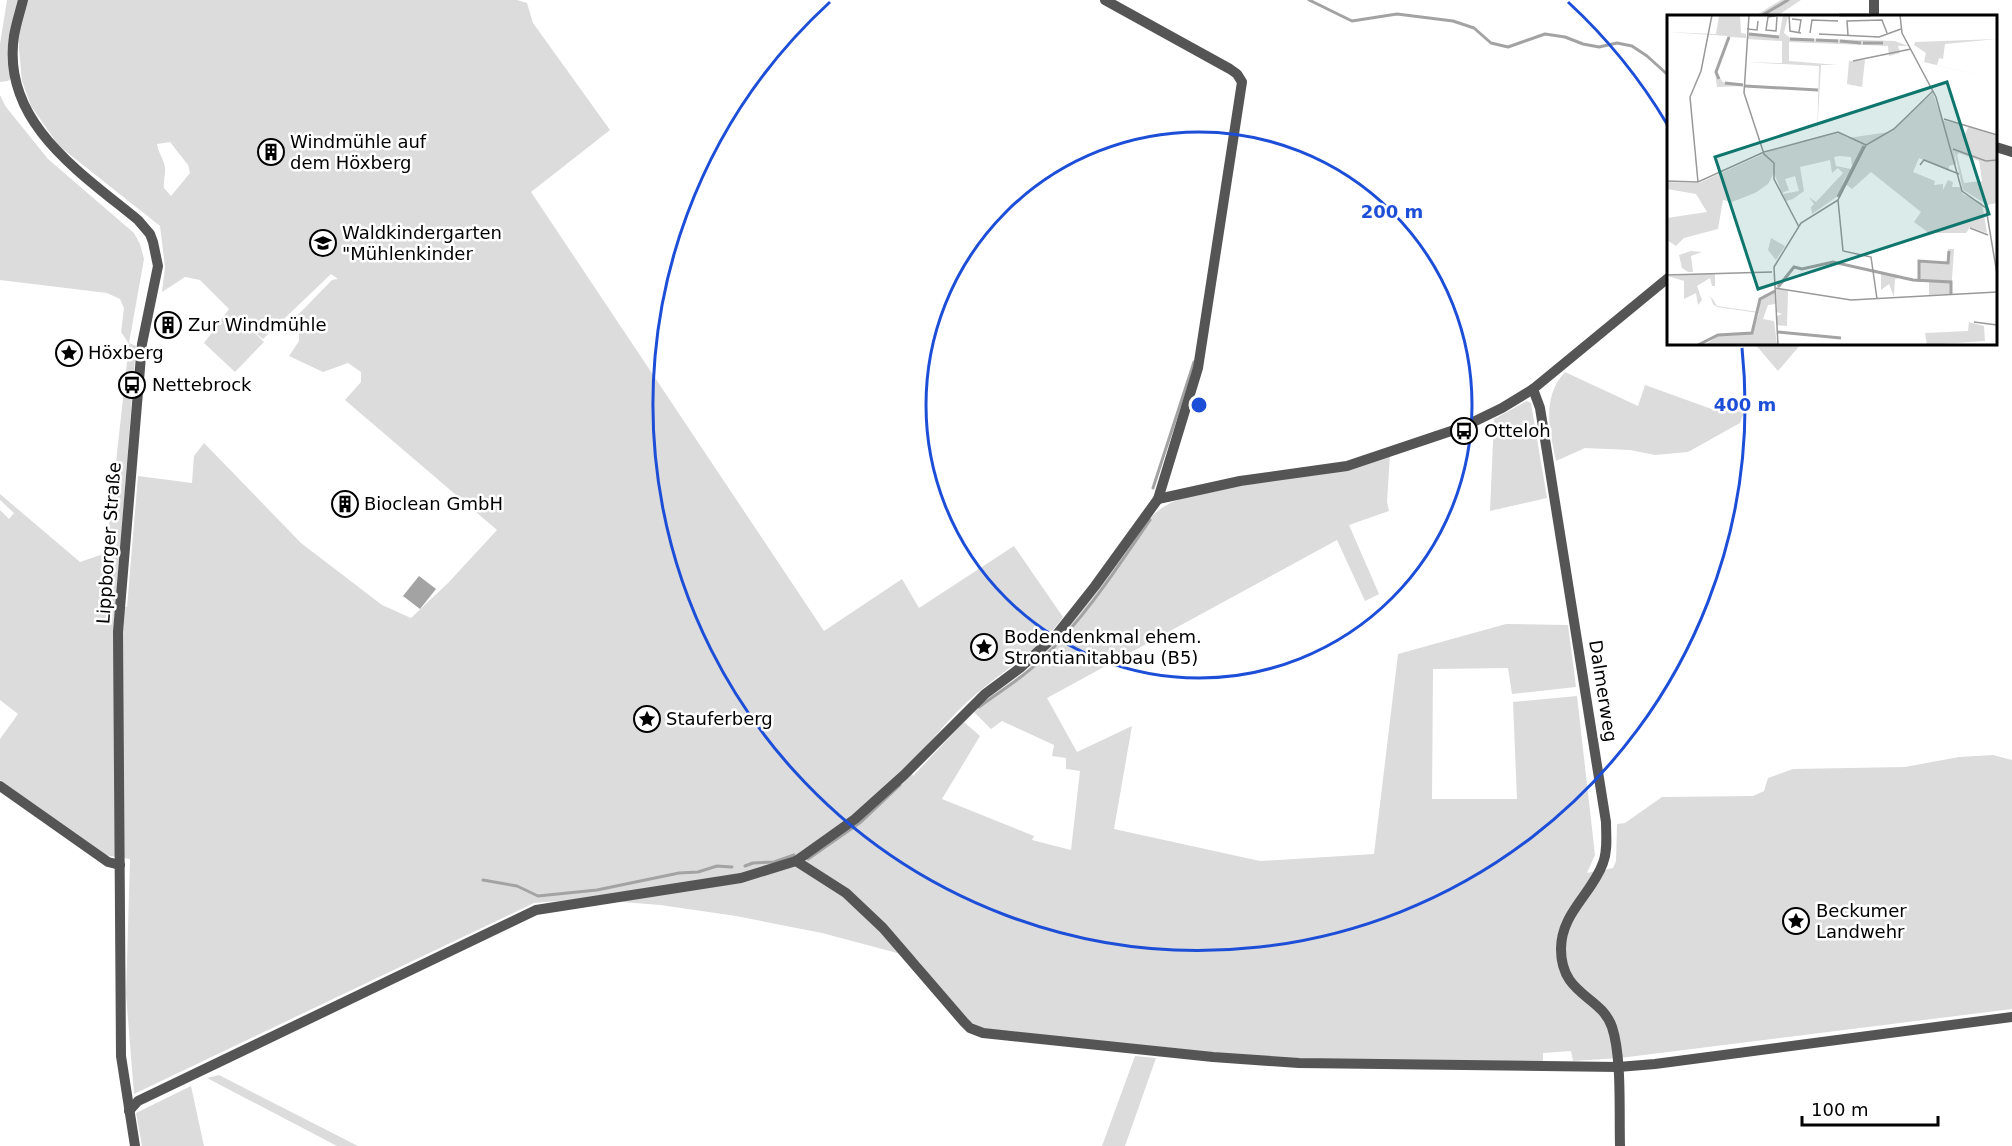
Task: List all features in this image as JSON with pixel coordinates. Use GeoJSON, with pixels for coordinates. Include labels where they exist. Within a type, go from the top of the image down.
{"type":"FeatureCollection","features":[{"type":"Feature","properties":{"kind":"street","name":"Lippborger Straße"},"geometry":{"type":"LineString","coordinates":[[23,0],[14,36],[13,60],[18,87],[25,106],[53,148],[138,220],[150,234],[157,254],[156,278],[142,344],[119,612],[121,1056],[135,1146]]}},
{"type":"Feature","properties":{"kind":"street"},"geometry":{"type":"LineString","coordinates":[[129,1111],[138,1101],[536,910],[741,878],[796,861],[855,819],[904,775],[985,694],[1020,668],[1057,634],[1158,499],[1198,368],[1242,82],[1230,69],[1105,0]]}},
{"type":"Feature","properties":{"kind":"street"},"geometry":{"type":"LineString","coordinates":[[1997,148],[2012,152]]}},
{"type":"Feature","properties":{"kind":"street"},"geometry":{"type":"LineString","coordinates":[[1158,499],[1239,481],[1347,466],[1463,427],[1503,408],[1533,389],[1667,279]]}},
{"type":"Feature","properties":{"kind":"street","name":"Dalmerweg"},"geometry":{"type":"LineString","coordinates":[[1533,389],[1540,408],[1606,822],[1607,841],[1604,861],[1599,873],[1568,919],[1563,933],[1562,963],[1574,987],[1605,1015],[1611,1025],[1618,1067],[1620,1146]]}},
{"type":"Feature","properties":{"kind":"street"},"geometry":{"type":"LineString","coordinates":[[0,786],[108,862],[120,865]]}},
{"type":"Feature","properties":{"kind":"street"},"geometry":{"type":"LineString","coordinates":[[796,861],[846,893],[883,928],[964,1022],[970,1028],[983,1033],[1202,1056],[1299,1063],[1618,1067],[2012,1017]]}},
{"type":"Feature","properties":{"kind":"shaded area"},"geometry":{"type":"Polygon","coordinates":[[[7,0],[18,0],[12,78],[0,82],[0,44],[7,0]]]}},
{"type":"Feature","properties":{"kind":"shaded area"},"geometry":{"type":"Polygon","coordinates":[[[27,0],[517,0],[527,3],[533,23],[610,130],[531,192],[824,631],[902,579],[919,608],[1014,546],[1063,617],[1033,649],[967,702],[909,766],[913,776],[964,722],[980,736],[942,799],[1034,836],[1032,840],[1071,850],[1080,771],[1066,769],[1066,758],[1052,756],[1054,745],[1002,721],[991,729],[973,711],[1041,656],[1143,525],[1164,507],[1190,496],[1390,455],[1387,502],[1389,511],[1349,525],[1379,594],[1365,601],[1337,540],[1047,698],[1077,752],[1132,726],[1114,829],[1260,861],[1374,854],[1398,654],[1506,624],[1568,625],[1576,687],[1512,694],[1508,668],[1433,669],[1432,799],[1517,799],[1513,702],[1577,696],[1595,855],[1587,873],[1613,868],[1616,861],[1617,824],[1625,823],[1662,797],[1753,796],[1764,791],[1768,778],[1793,769],[1905,767],[1959,757],[1993,755],[2012,760],[2012,1009],[1620,1058],[1573,1061],[1571,1051],[1543,1053],[1543,1062],[1299,1061],[984,1029],[965,1019],[916,958],[822,933],[736,916],[660,905],[584,899],[534,903],[134,1094],[126,994],[130,859],[104,855],[0,780],[0,739],[18,714],[0,700],[0,510],[9,519],[14,513],[0,500],[0,494],[80,562],[106,553],[129,344],[121,332],[124,308],[120,299],[107,293],[0,280],[0,95],[6,107],[48,159],[134,233],[144,259],[129,343],[136,346],[116,605],[127,607],[138,476],[192,483],[194,456],[204,443],[301,543],[382,605],[411,618],[448,583],[497,530],[345,400],[361,382],[361,372],[348,363],[323,372],[289,356],[299,341],[299,329],[292,321],[332,280],[338,279],[331,274],[263,339],[253,331],[264,342],[235,372],[204,343],[229,309],[200,280],[185,277],[162,292],[165,267],[160,226],[59,146],[31,106],[22,81],[19,33],[27,0]],[[170,142],[157,144],[165,168],[164,188],[171,196],[190,173],[188,165],[170,142]]]}},
{"type":"Feature","properties":{"kind":"shaded area"},"geometry":{"type":"Polygon","coordinates":[[[1781,0],[1801,0],[1778,15],[1757,15],[1781,0]]]}},
{"type":"Feature","properties":{"kind":"shaded area"},"geometry":{"type":"Polygon","coordinates":[[[1756,345],[1800,345],[1778,371],[1756,345]]]}},
{"type":"Feature","properties":{"kind":"shaded area"},"geometry":{"type":"Polygon","coordinates":[[[1565,372],[1638,406],[1645,385],[1720,412],[1748,402],[1740,423],[1688,452],[1655,455],[1630,450],[1585,448],[1556,461],[1550,426],[1550,403],[1557,382],[1565,372]]]}},
{"type":"Feature","properties":{"kind":"shaded area"},"geometry":{"type":"Polygon","coordinates":[[[1527,401],[1531,403],[1547,498],[1490,511],[1494,419],[1527,401]]]}},
{"type":"Feature","properties":{"kind":"shaded area"},"geometry":{"type":"Polygon","coordinates":[[[419,576],[436,589],[420,609],[403,596],[419,576]]]}},
{"type":"Feature","properties":{"kind":"shaded area"},"geometry":{"type":"Polygon","coordinates":[[[1135,1056],[1156,1058],[1125,1146],[1102,1146],[1135,1056]]]}},
{"type":"Feature","properties":{"kind":"shaded area"},"geometry":{"type":"Polygon","coordinates":[[[219,1075],[358,1146],[337,1146],[207,1078],[219,1075]]]}},
{"type":"Feature","properties":{"kind":"shaded area"},"geometry":{"type":"Polygon","coordinates":[[[191,1086],[204,1146],[142,1146],[136,1113],[191,1086]]]}},
{"type":"Feature","properties":{"kind":"waterway"},"geometry":{"type":"LineString","coordinates":[[1309,0],[1352,21],[1397,14],[1453,21],[1474,28],[1491,43],[1508,47],[1545,34],[1599,47],[1617,43],[1632,46],[1667,74]]}},
{"type":"Feature","properties":{"kind":"waterway"},"geometry":{"type":"LineString","coordinates":[[1763,15],[1788,0]]}},
{"type":"Feature","properties":{"kind":"waterway"},"geometry":{"type":"LineString","coordinates":[[1153,488],[1194,362]]}},
{"type":"Feature","properties":{"kind":"waterway"},"geometry":{"type":"LineString","coordinates":[[979,707],[1027,672],[1057,644],[1099,592],[1150,520]]}},
{"type":"Feature","properties":{"kind":"waterway"},"geometry":{"type":"LineString","coordinates":[[808,859],[861,822],[900,785]]}},
{"type":"Feature","properties":{"kind":"waterway"},"geometry":{"type":"LineString","coordinates":[[745,866],[753,863],[774,862],[794,855]]}},
{"type":"Feature","properties":{"kind":"waterway"},"geometry":{"type":"LineString","coordinates":[[483,880],[517,886],[538,896],[597,890],[679,873],[698,872],[717,866],[732,867]]}},
{"type":"Feature","properties":{"kind":"place","name":"Windmühle auf dem Höxberg"},"geometry":{"type":"Point","coordinates":[271,152]}},
{"type":"Feature","properties":{"kind":"place","name":"Waldkindergarten \"Mühlenkinder"},"geometry":{"type":"Point","coordinates":[323,243]}},
{"type":"Feature","properties":{"kind":"place","name":"Zur Windmühle"},"geometry":{"type":"Point","coordinates":[168,325]}},
{"type":"Feature","properties":{"kind":"place","name":"Höxberg"},"geometry":{"type":"Point","coordinates":[69,353]}},
{"type":"Feature","properties":{"kind":"place","name":"Nettebrock"},"geometry":{"type":"Point","coordinates":[132,385]}},
{"type":"Feature","properties":{"kind":"place","name":"Otteloh"},"geometry":{"type":"Point","coordinates":[1464,431]}},
{"type":"Feature","properties":{"kind":"place","name":"Bioclean GmbH"},"geometry":{"type":"Point","coordinates":[345,504]}},
{"type":"Feature","properties":{"kind":"place","name":"Bodendenkmal ehem. Strontianitabbau (B5)"},"geometry":{"type":"Point","coordinates":[984,647]}},
{"type":"Feature","properties":{"kind":"place","name":"Stauferberg"},"geometry":{"type":"Point","coordinates":[647,719]}},
{"type":"Feature","properties":{"kind":"place","name":"Beckumer Landwehr"},"geometry":{"type":"Point","coordinates":[1796,921]}}]}
